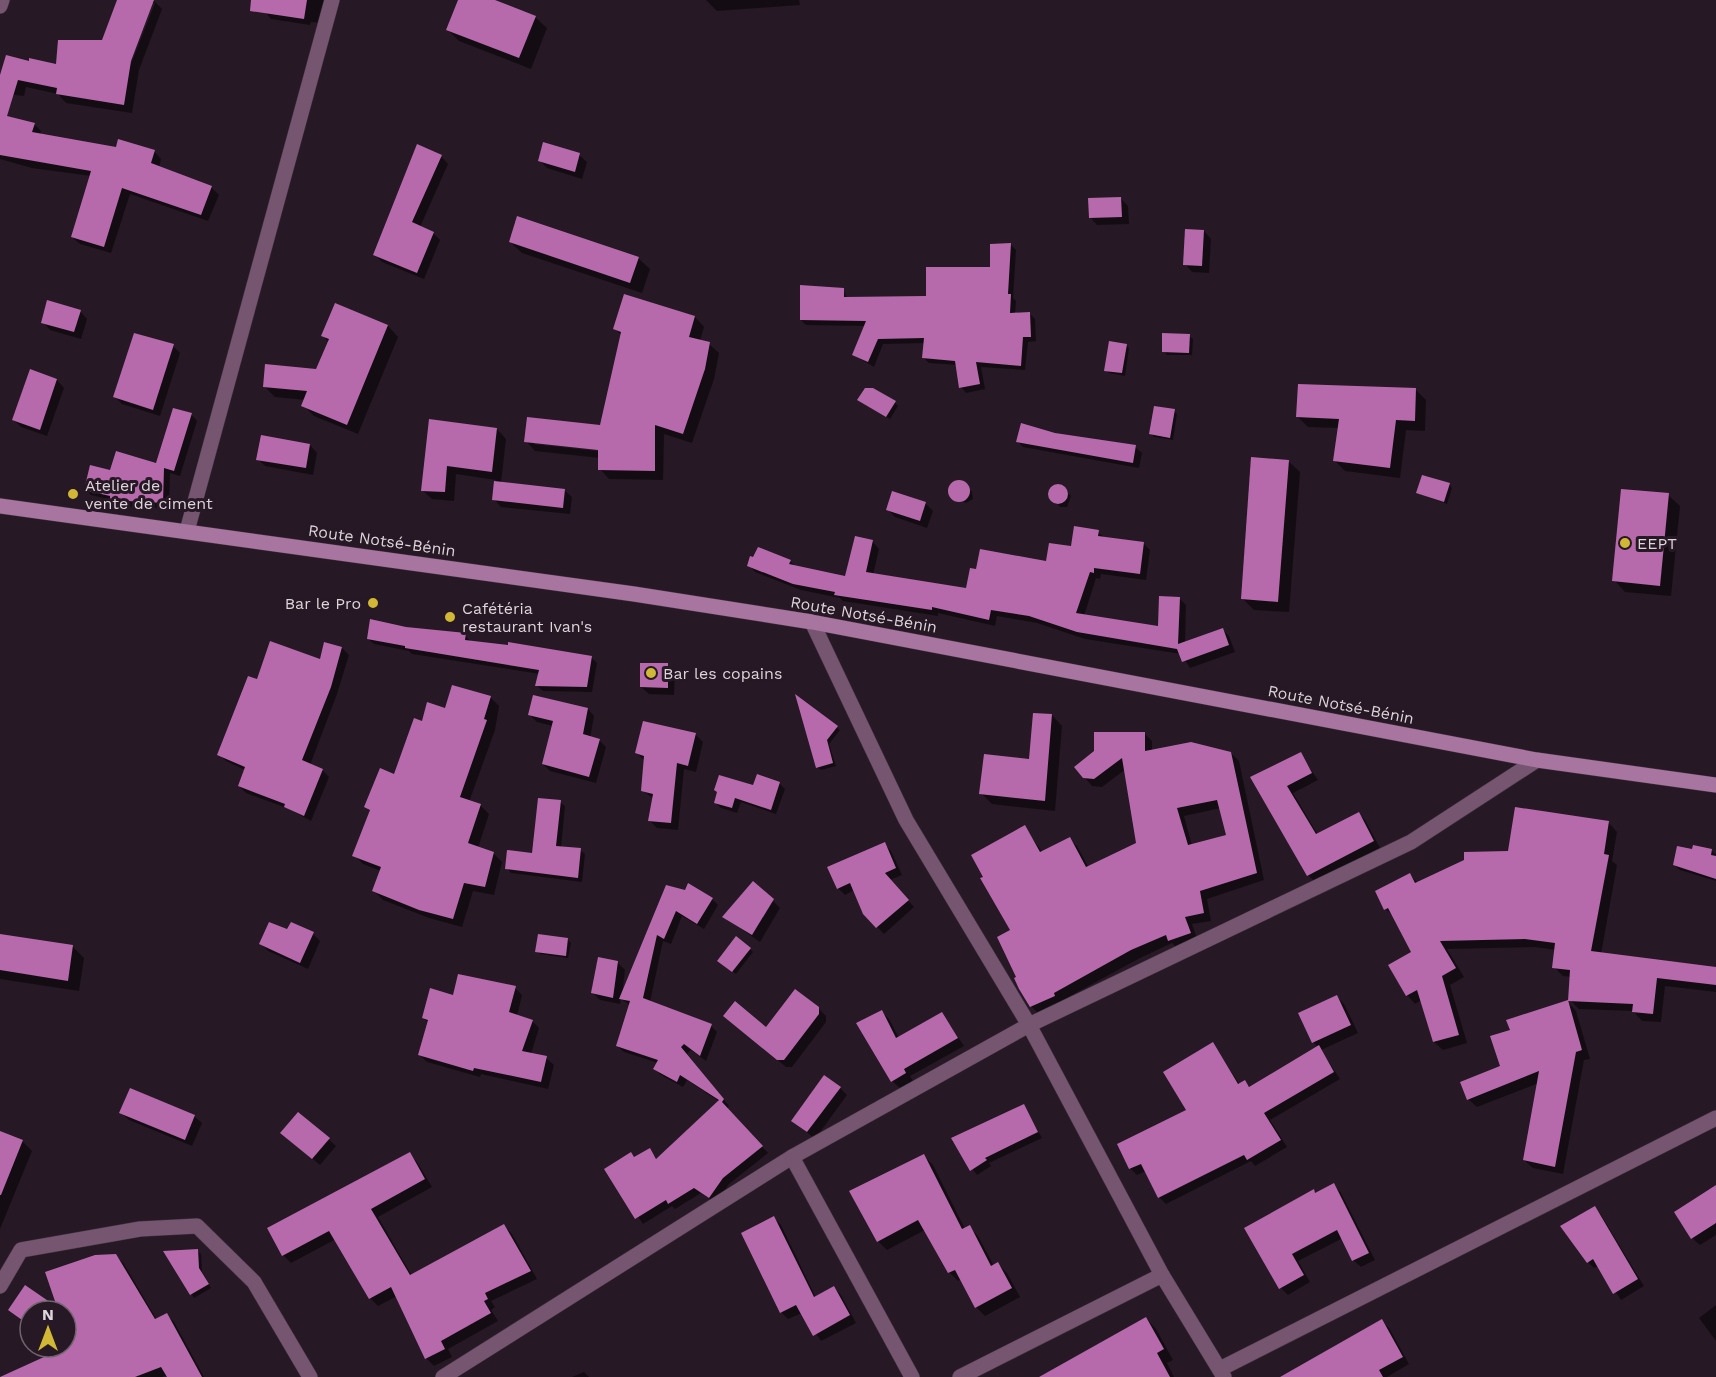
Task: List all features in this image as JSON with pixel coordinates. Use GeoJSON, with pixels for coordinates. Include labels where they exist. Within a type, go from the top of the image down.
{"type":"FeatureCollection","features":[{"type":"Feature","properties":{"kind":"main road","name":"Route Notsé-Bénin"},"geometry":{"type":"LineString","coordinates":[[0,506],[634,594],[812,622],[1537,760],[1716,785]]}},
{"type":"Feature","properties":{"kind":"street"},"geometry":{"type":"LineString","coordinates":[[0,6],[2,0]]}},
{"type":"Feature","properties":{"kind":"street"},"geometry":{"type":"LineString","coordinates":[[187,531],[332,0]]}},
{"type":"Feature","properties":{"kind":"street"},"geometry":{"type":"LineString","coordinates":[[812,622],[906,819],[1029,1025],[1162,1275],[1222,1373],[1716,1118]]}},
{"type":"Feature","properties":{"kind":"street"},"geometry":{"type":"LineString","coordinates":[[443,1377],[792,1157],[1029,1025],[1411,842],[1537,760]]}},
{"type":"Feature","properties":{"kind":"street"},"geometry":{"type":"LineString","coordinates":[[792,1157],[912,1377]]}},
{"type":"Feature","properties":{"kind":"street"},"geometry":{"type":"LineString","coordinates":[[0,1286],[21,1250],[140,1229],[197,1226],[254,1282],[310,1377]]}},
{"type":"Feature","properties":{"kind":"street"},"geometry":{"type":"LineString","coordinates":[[960,1377],[1162,1275]]}},
{"type":"Feature","properties":{"kind":"building"},"geometry":{"type":"Polygon","coordinates":[[[117,0],[154,0],[131,61],[124,105],[56,94],[57,88],[18,80],[7,116],[35,123],[32,132],[116,147],[118,139],[155,150],[151,163],[212,186],[201,215],[122,188],[104,247],[71,237],[91,171],[0,155],[0,75],[6,55],[29,61],[29,58],[56,64],[58,40],[102,40],[117,0]]]}},
{"type":"Feature","properties":{"kind":"building"},"geometry":{"type":"Polygon","coordinates":[[[251,0],[307,0],[304,19],[250,11],[251,0]]]}},
{"type":"Feature","properties":{"kind":"building"},"geometry":{"type":"Polygon","coordinates":[[[458,0],[495,0],[536,16],[519,58],[446,30],[458,0]]]}},
{"type":"Feature","properties":{"kind":"building"},"geometry":{"type":"Polygon","coordinates":[[[543,142],[580,153],[575,172],[538,161],[543,142]]]}},
{"type":"Feature","properties":{"kind":"building"},"geometry":{"type":"Polygon","coordinates":[[[417,144],[442,155],[412,222],[434,232],[417,273],[373,255],[417,144]]]}},
{"type":"Feature","properties":{"kind":"building"},"geometry":{"type":"Polygon","coordinates":[[[1121,197],[1122,217],[1089,218],[1088,198],[1121,197]]]}},
{"type":"Feature","properties":{"kind":"building"},"geometry":{"type":"Polygon","coordinates":[[[517,216],[639,257],[630,283],[509,242],[517,216]]]}},
{"type":"Feature","properties":{"kind":"building"},"geometry":{"type":"Polygon","coordinates":[[[1185,229],[1204,230],[1202,266],[1183,265],[1185,229]]]}},
{"type":"Feature","properties":{"kind":"building"},"geometry":{"type":"Polygon","coordinates":[[[1011,243],[1008,294],[1011,294],[1010,313],[1030,312],[1031,337],[1023,337],[1021,366],[976,362],[980,384],[959,388],[955,361],[922,358],[924,338],[878,339],[868,362],[852,355],[866,321],[800,320],[800,285],[844,288],[844,297],[926,296],[926,267],[990,267],[990,244],[1011,243]]]}},
{"type":"Feature","properties":{"kind":"building"},"geometry":{"type":"Polygon","coordinates":[[[624,294],[695,316],[689,337],[710,342],[705,369],[683,434],[655,425],[655,471],[598,470],[598,450],[524,442],[527,417],[600,425],[621,332],[613,329],[624,294]]]}},
{"type":"Feature","properties":{"kind":"building"},"geometry":{"type":"Polygon","coordinates":[[[47,300],[81,310],[74,332],[41,323],[47,300]]]}},
{"type":"Feature","properties":{"kind":"building"},"geometry":{"type":"Polygon","coordinates":[[[335,303],[388,325],[347,425],[301,406],[307,391],[263,387],[265,364],[316,369],[329,339],[321,336],[335,303]]]}},
{"type":"Feature","properties":{"kind":"building"},"geometry":{"type":"Polygon","coordinates":[[[134,333],[174,344],[153,410],[113,397],[134,333]]]}},
{"type":"Feature","properties":{"kind":"building"},"geometry":{"type":"Polygon","coordinates":[[[1162,333],[1190,334],[1189,353],[1162,352],[1162,333]]]}},
{"type":"Feature","properties":{"kind":"building"},"geometry":{"type":"Polygon","coordinates":[[[1109,341],[1127,344],[1122,373],[1104,371],[1109,341]]]}},
{"type":"Feature","properties":{"kind":"building"},"geometry":{"type":"Polygon","coordinates":[[[30,369],[57,379],[40,430],[12,420],[30,369]]]}},
{"type":"Feature","properties":{"kind":"building"},"geometry":{"type":"Polygon","coordinates":[[[1298,384],[1416,388],[1415,421],[1396,420],[1390,468],[1333,461],[1339,419],[1296,417],[1298,384]]]}},
{"type":"Feature","properties":{"kind":"building"},"geometry":{"type":"Polygon","coordinates":[[[865,388],[873,388],[896,401],[886,417],[857,400],[865,388]]]}},
{"type":"Feature","properties":{"kind":"building"},"geometry":{"type":"Polygon","coordinates":[[[1154,406],[1175,409],[1170,438],[1149,434],[1154,406]]]}},
{"type":"Feature","properties":{"kind":"building"},"geometry":{"type":"Polygon","coordinates":[[[173,408],[192,413],[174,471],[164,468],[163,503],[110,500],[110,496],[84,490],[90,465],[110,470],[116,451],[156,463],[173,408]]]}},
{"type":"Feature","properties":{"kind":"building"},"geometry":{"type":"Polygon","coordinates":[[[429,419],[497,428],[492,472],[447,466],[445,492],[421,491],[429,419]]]}},
{"type":"Feature","properties":{"kind":"building"},"geometry":{"type":"Polygon","coordinates":[[[1021,423],[1055,433],[1136,445],[1133,463],[1016,442],[1021,423]]]}},
{"type":"Feature","properties":{"kind":"building"},"geometry":{"type":"Polygon","coordinates":[[[261,435],[310,444],[306,468],[256,460],[261,435]]]}},
{"type":"Feature","properties":{"kind":"building"},"geometry":{"type":"Polygon","coordinates":[[[1251,457],[1289,460],[1278,602],[1241,599],[1251,457]]]}},
{"type":"Feature","properties":{"kind":"building"},"geometry":{"type":"Polygon","coordinates":[[[1422,475],[1450,483],[1444,502],[1416,493],[1422,475]]]}},
{"type":"Feature","properties":{"kind":"building"},"geometry":{"type":"Polygon","coordinates":[[[959,480],[967,483],[970,491],[967,499],[959,502],[951,499],[948,491],[951,483],[959,480]]]}},
{"type":"Feature","properties":{"kind":"building"},"geometry":{"type":"Polygon","coordinates":[[[494,481],[565,489],[563,508],[492,500],[494,481]]]}},
{"type":"Feature","properties":{"kind":"building"},"geometry":{"type":"Polygon","coordinates":[[[1058,484],[1065,487],[1068,494],[1065,501],[1058,504],[1051,501],[1048,494],[1051,487],[1058,484]]]}},
{"type":"Feature","properties":{"kind":"building"},"geometry":{"type":"Polygon","coordinates":[[[1621,489],[1669,493],[1660,586],[1612,581],[1621,489]]]}},
{"type":"Feature","properties":{"kind":"building"},"geometry":{"type":"Polygon","coordinates":[[[892,491],[926,502],[920,521],[886,510],[892,491]]]}},
{"type":"Feature","properties":{"kind":"building"},"geometry":{"type":"Polygon","coordinates":[[[1074,526],[1099,530],[1098,536],[1144,542],[1140,574],[1094,568],[1094,573],[1090,572],[1076,613],[1158,626],[1159,596],[1180,597],[1178,644],[1223,628],[1229,645],[1182,662],[1177,649],[1077,632],[1029,616],[991,610],[989,620],[932,607],[932,610],[834,595],[835,592],[793,584],[747,566],[750,556],[753,557],[758,547],[791,560],[789,564],[845,576],[855,536],[873,540],[866,572],[966,588],[970,568],[976,569],[980,549],[1046,561],[1049,543],[1071,546],[1074,526]]]}},
{"type":"Feature","properties":{"kind":"building"},"geometry":{"type":"Polygon","coordinates":[[[370,619],[406,627],[466,633],[465,640],[508,645],[508,642],[592,656],[587,687],[535,686],[539,670],[405,648],[405,646],[367,639],[370,619]]]}},
{"type":"Feature","properties":{"kind":"building"},"geometry":{"type":"Polygon","coordinates":[[[270,641],[320,659],[324,642],[342,647],[331,687],[302,760],[323,769],[304,816],[284,807],[285,804],[238,786],[245,767],[217,755],[248,676],[257,679],[270,641]]]}},
{"type":"Feature","properties":{"kind":"building"},"geometry":{"type":"Polygon","coordinates":[[[640,663],[668,663],[668,688],[640,687],[640,663]]]}},
{"type":"Feature","properties":{"kind":"building"},"geometry":{"type":"Polygon","coordinates":[[[452,685],[491,696],[484,719],[487,720],[460,797],[481,804],[468,843],[494,852],[485,887],[464,883],[453,919],[419,910],[372,891],[381,867],[352,856],[370,810],[364,807],[380,768],[394,774],[414,718],[422,721],[427,702],[445,708],[452,685]]]}},
{"type":"Feature","properties":{"kind":"building"},"geometry":{"type":"Polygon","coordinates":[[[795,694],[838,726],[827,740],[833,763],[816,768],[795,694]]]}},
{"type":"Feature","properties":{"kind":"building"},"geometry":{"type":"Polygon","coordinates":[[[533,695],[588,708],[583,734],[600,739],[589,777],[542,764],[553,721],[528,715],[533,695]]]}},
{"type":"Feature","properties":{"kind":"building"},"geometry":{"type":"Polygon","coordinates":[[[1033,713],[1052,714],[1045,801],[979,794],[984,754],[1029,759],[1033,713]]]}},
{"type":"Feature","properties":{"kind":"building"},"geometry":{"type":"Polygon","coordinates":[[[643,721],[696,733],[688,766],[677,763],[671,823],[648,821],[653,794],[641,791],[644,756],[635,753],[643,721]]]}},
{"type":"Feature","properties":{"kind":"building"},"geometry":{"type":"Polygon","coordinates":[[[1094,732],[1145,732],[1145,751],[1191,742],[1231,752],[1257,873],[1200,891],[1204,913],[1185,917],[1191,933],[1168,941],[1166,935],[1131,950],[1054,993],[1055,996],[1030,1007],[1019,989],[1014,978],[1016,977],[997,937],[1010,930],[980,878],[983,877],[971,855],[1025,825],[1040,852],[1070,837],[1086,867],[1136,843],[1122,758],[1094,779],[1083,778],[1074,767],[1094,751],[1094,732]],[[1217,800],[1177,808],[1188,845],[1226,835],[1217,800]]]}},
{"type":"Feature","properties":{"kind":"building"},"geometry":{"type":"Polygon","coordinates":[[[1301,752],[1312,773],[1287,786],[1316,834],[1359,812],[1374,841],[1307,876],[1250,777],[1301,752]]]}},
{"type":"Feature","properties":{"kind":"building"},"geometry":{"type":"Polygon","coordinates":[[[757,774],[780,782],[771,810],[735,798],[732,808],[714,803],[717,792],[714,790],[719,775],[753,785],[757,774]]]}},
{"type":"Feature","properties":{"kind":"building"},"geometry":{"type":"Polygon","coordinates":[[[538,798],[561,800],[556,846],[581,848],[578,878],[505,869],[507,850],[532,853],[538,798]]]}},
{"type":"Feature","properties":{"kind":"building"},"geometry":{"type":"Polygon","coordinates":[[[1515,807],[1609,821],[1604,854],[1609,855],[1591,951],[1716,967],[1716,985],[1657,978],[1653,1014],[1632,1012],[1633,1004],[1568,1001],[1570,970],[1552,968],[1555,943],[1525,939],[1440,941],[1456,968],[1442,976],[1459,1035],[1433,1042],[1417,990],[1406,996],[1388,965],[1411,952],[1388,908],[1384,910],[1375,891],[1410,873],[1415,883],[1464,860],[1464,852],[1508,851],[1515,807]]]}},
{"type":"Feature","properties":{"kind":"building"},"geometry":{"type":"Polygon","coordinates":[[[885,842],[896,868],[885,873],[909,900],[876,928],[863,914],[850,883],[837,889],[827,867],[885,842]]]}},
{"type":"Feature","properties":{"kind":"building"},"geometry":{"type":"Polygon","coordinates":[[[1693,845],[1712,849],[1711,855],[1716,856],[1716,879],[1673,865],[1677,846],[1692,849],[1693,845]]]}},
{"type":"Feature","properties":{"kind":"building"},"geometry":{"type":"Polygon","coordinates":[[[753,881],[774,899],[752,935],[722,917],[753,881]]]}},
{"type":"Feature","properties":{"kind":"building"},"geometry":{"type":"Polygon","coordinates":[[[688,883],[713,898],[697,924],[676,911],[664,939],[657,935],[643,998],[712,1024],[700,1056],[684,1044],[681,1047],[724,1099],[722,1102],[763,1146],[723,1178],[709,1198],[694,1188],[668,1204],[666,1200],[635,1219],[604,1169],[631,1152],[634,1157],[650,1148],[656,1159],[719,1100],[680,1075],[677,1082],[653,1069],[658,1060],[616,1046],[630,1001],[619,999],[666,885],[685,890],[688,883]]]}},
{"type":"Feature","properties":{"kind":"building"},"geometry":{"type":"Polygon","coordinates":[[[269,922],[287,929],[291,922],[314,932],[300,963],[259,944],[269,922]]]}},
{"type":"Feature","properties":{"kind":"building"},"geometry":{"type":"Polygon","coordinates":[[[0,934],[73,945],[68,981],[0,970],[0,934]]]}},
{"type":"Feature","properties":{"kind":"building"},"geometry":{"type":"Polygon","coordinates":[[[538,934],[568,938],[566,956],[535,952],[538,934]]]}},
{"type":"Feature","properties":{"kind":"building"},"geometry":{"type":"Polygon","coordinates":[[[736,936],[751,948],[732,972],[717,961],[736,936]]]}},
{"type":"Feature","properties":{"kind":"building"},"geometry":{"type":"Polygon","coordinates":[[[598,957],[618,961],[613,998],[591,993],[598,957]]]}},
{"type":"Feature","properties":{"kind":"building"},"geometry":{"type":"Polygon","coordinates":[[[458,974],[516,986],[509,1012],[533,1020],[522,1051],[547,1056],[541,1082],[474,1068],[473,1071],[418,1055],[428,1020],[422,1018],[430,988],[453,995],[458,974]]]}},
{"type":"Feature","properties":{"kind":"building"},"geometry":{"type":"Polygon","coordinates":[[[795,989],[819,1007],[819,1014],[784,1060],[777,1060],[723,1016],[735,1001],[766,1027],[795,989]]]}},
{"type":"Feature","properties":{"kind":"building"},"geometry":{"type":"Polygon","coordinates":[[[1337,995],[1351,1025],[1312,1043],[1298,1013],[1337,995]]]}},
{"type":"Feature","properties":{"kind":"building"},"geometry":{"type":"Polygon","coordinates":[[[1568,1000],[1582,1050],[1576,1052],[1555,1167],[1523,1160],[1539,1071],[1467,1100],[1460,1082],[1500,1066],[1490,1036],[1510,1030],[1506,1020],[1568,1000]]]}},
{"type":"Feature","properties":{"kind":"building"},"geometry":{"type":"Polygon","coordinates":[[[882,1010],[896,1038],[942,1012],[958,1038],[904,1069],[906,1073],[891,1082],[856,1023],[882,1010]]]}},
{"type":"Feature","properties":{"kind":"building"},"geometry":{"type":"Polygon","coordinates":[[[1213,1042],[1238,1084],[1245,1080],[1249,1087],[1319,1045],[1334,1072],[1264,1113],[1281,1140],[1247,1160],[1244,1155],[1158,1198],[1141,1164],[1129,1169],[1117,1144],[1186,1110],[1163,1072],[1213,1042]]]}},
{"type":"Feature","properties":{"kind":"building"},"geometry":{"type":"Polygon","coordinates":[[[824,1075],[841,1087],[807,1132],[791,1121],[824,1075]]]}},
{"type":"Feature","properties":{"kind":"building"},"geometry":{"type":"Polygon","coordinates":[[[130,1088],[195,1115],[185,1140],[119,1113],[130,1088]]]}},
{"type":"Feature","properties":{"kind":"building"},"geometry":{"type":"Polygon","coordinates":[[[1024,1104],[1038,1132],[985,1158],[987,1160],[970,1171],[951,1138],[1024,1104]]]}},
{"type":"Feature","properties":{"kind":"building"},"geometry":{"type":"Polygon","coordinates":[[[298,1112],[330,1138],[312,1159],[280,1133],[298,1112]]]}},
{"type":"Feature","properties":{"kind":"building"},"geometry":{"type":"Polygon","coordinates":[[[0,1131],[23,1140],[1,1195],[0,1195],[0,1131]]]}},
{"type":"Feature","properties":{"kind":"building"},"geometry":{"type":"Polygon","coordinates":[[[410,1152],[425,1179],[371,1209],[410,1275],[504,1224],[531,1271],[485,1293],[488,1299],[484,1301],[491,1313],[441,1341],[445,1349],[425,1359],[391,1287],[369,1299],[329,1231],[282,1256],[267,1228],[410,1152]]]}},
{"type":"Feature","properties":{"kind":"building"},"geometry":{"type":"Polygon","coordinates":[[[924,1154],[962,1229],[970,1225],[991,1266],[998,1262],[1012,1288],[975,1308],[955,1270],[948,1273],[918,1220],[877,1242],[849,1191],[924,1154]]]}},
{"type":"Feature","properties":{"kind":"building"},"geometry":{"type":"Polygon","coordinates":[[[1334,1183],[1369,1253],[1352,1261],[1337,1230],[1292,1254],[1304,1275],[1279,1289],[1244,1228],[1314,1189],[1315,1193],[1334,1183]]]}},
{"type":"Feature","properties":{"kind":"building"},"geometry":{"type":"Polygon","coordinates":[[[1716,1185],[1716,1223],[1691,1239],[1674,1212],[1716,1185]]]}},
{"type":"Feature","properties":{"kind":"building"},"geometry":{"type":"Polygon","coordinates":[[[1595,1206],[1638,1279],[1613,1294],[1593,1259],[1587,1263],[1560,1226],[1595,1206]]]}},
{"type":"Feature","properties":{"kind":"building"},"geometry":{"type":"Polygon","coordinates":[[[774,1216],[814,1297],[834,1286],[850,1315],[813,1336],[796,1305],[780,1313],[741,1233],[774,1216]]]}},
{"type":"Feature","properties":{"kind":"building"},"geometry":{"type":"Polygon","coordinates":[[[198,1249],[199,1268],[209,1284],[190,1295],[163,1251],[198,1249]]]}},
{"type":"Feature","properties":{"kind":"building"},"geometry":{"type":"Polygon","coordinates":[[[116,1254],[155,1319],[167,1313],[202,1377],[167,1377],[161,1367],[135,1377],[0,1377],[40,1359],[78,1359],[78,1299],[54,1299],[45,1272],[95,1255],[116,1254]]]}},
{"type":"Feature","properties":{"kind":"building"},"geometry":{"type":"Polygon","coordinates":[[[25,1285],[45,1299],[18,1299],[18,1317],[8,1310],[25,1285]]]}},
{"type":"Feature","properties":{"kind":"building"},"geometry":{"type":"Polygon","coordinates":[[[1146,1317],[1164,1349],[1157,1353],[1170,1377],[1039,1377],[1146,1317]]]}},
{"type":"Feature","properties":{"kind":"building"},"geometry":{"type":"Polygon","coordinates":[[[1382,1319],[1403,1357],[1379,1370],[1383,1377],[1280,1377],[1382,1319]]]}},
{"type":"Feature","properties":{"kind":"place","name":"Atelier de vente de ciment"},"geometry":{"type":"Point","coordinates":[73,494]}},
{"type":"Feature","properties":{"kind":"place","name":"EEPT"},"geometry":{"type":"Point","coordinates":[1625,543]}},
{"type":"Feature","properties":{"kind":"place","name":"Bar le Pro"},"geometry":{"type":"Point","coordinates":[373,603]}},
{"type":"Feature","properties":{"kind":"place","name":"Cafétéria restaurant Ivan's"},"geometry":{"type":"Point","coordinates":[450,617]}},
{"type":"Feature","properties":{"kind":"place","name":"Bar les copains"},"geometry":{"type":"Point","coordinates":[651,673]}}]}
